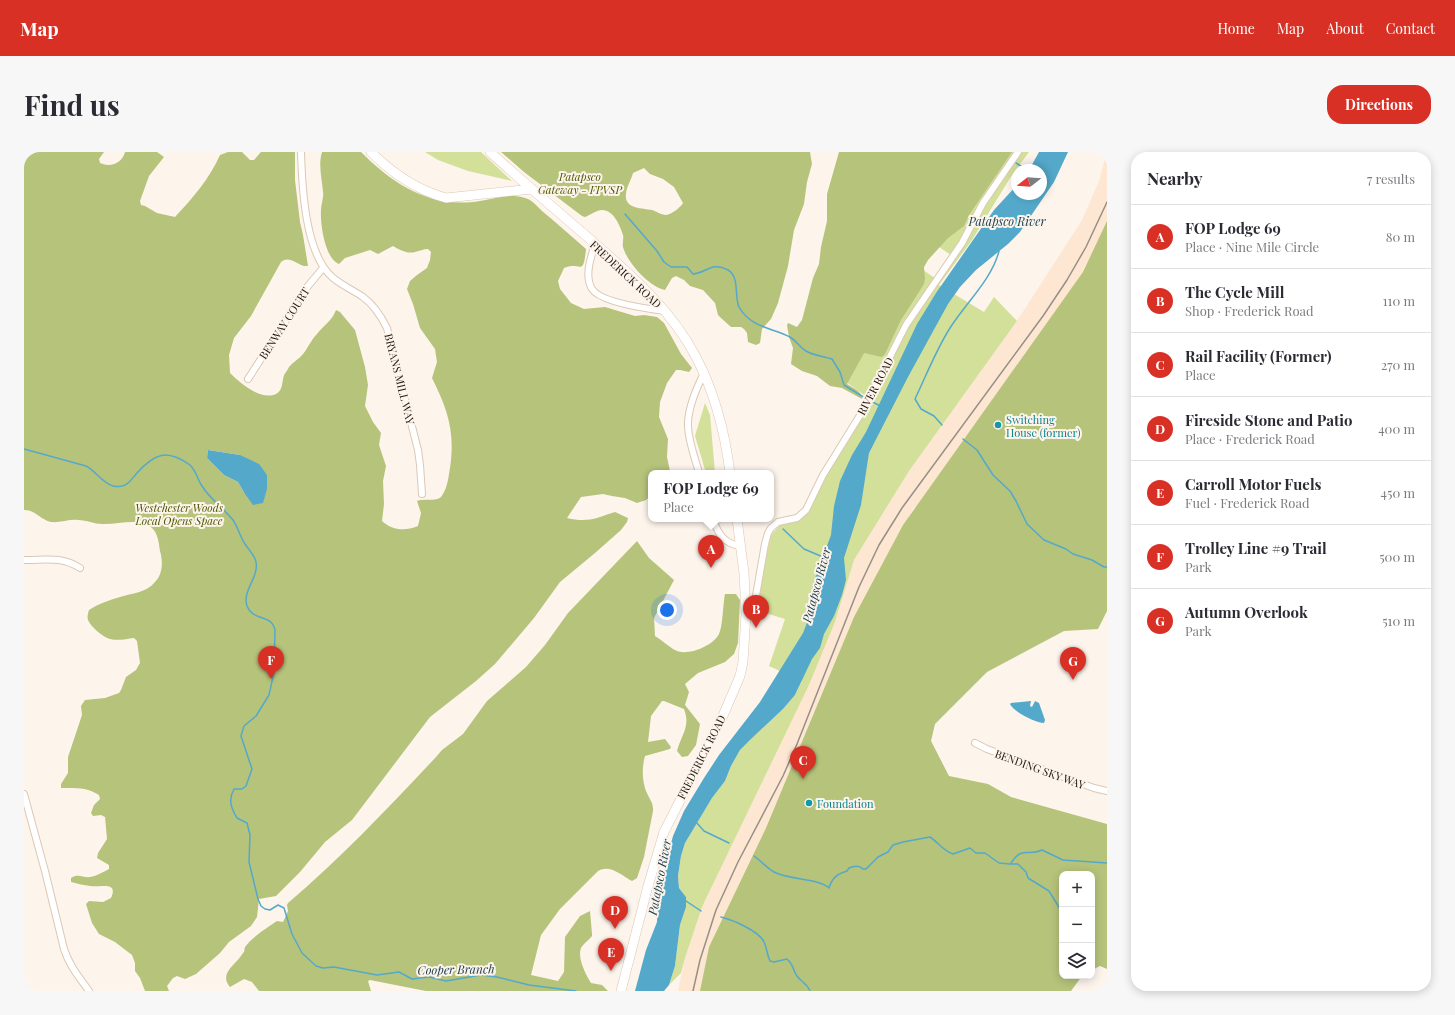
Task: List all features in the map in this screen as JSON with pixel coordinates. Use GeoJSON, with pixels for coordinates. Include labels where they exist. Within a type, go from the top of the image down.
{"type":"FeatureCollection","features":[{"type":"Feature","properties":{"kind":"main road"},"geometry":{"type":"LineString","coordinates":[[371,152],[388,168],[402,178],[433,194],[446,198],[532,189]]}},
{"type":"Feature","properties":{"kind":"main road","name":"FREDERICK ROAD"},"geometry":{"type":"LineString","coordinates":[[490,152],[638,281],[665,310],[687,340],[704,373],[720,419],[729,470]]}},
{"type":"Feature","properties":{"kind":"main road","name":"FREDERICK ROAD"},"geometry":{"type":"LineString","coordinates":[[621,991],[648,886],[664,832],[722,718],[740,676],[744,649],[746,614],[744,573],[737,522]]}},
{"type":"Feature","properties":{"kind":"street","name":"BRYANS MILL WAY"},"geometry":{"type":"LineString","coordinates":[[301,152],[303,187],[310,232],[316,253],[323,268],[338,282],[371,304],[377,310],[387,328],[418,450],[422,494]]}},
{"type":"Feature","properties":{"kind":"street","name":"RIVER ROAD"},"geometry":{"type":"LineString","coordinates":[[746,614],[754,607],[766,544],[771,528],[778,522],[797,518],[806,510],[823,475],[862,412],[906,325],[962,243],[983,203],[1018,152]]}},
{"type":"Feature","properties":{"kind":"street"},"geometry":{"type":"LineString","coordinates":[[595,244],[591,258],[589,277],[592,289],[596,293],[602,297],[639,308],[665,310]]}},
{"type":"Feature","properties":{"kind":"street","name":"BENWAY COURT"},"geometry":{"type":"LineString","coordinates":[[248,379],[308,286],[323,268]]}},
{"type":"Feature","properties":{"kind":"street"},"geometry":{"type":"LineString","coordinates":[[698,470],[688,426],[692,403],[704,373]]}},
{"type":"Feature","properties":{"kind":"street"},"geometry":{"type":"LineString","coordinates":[[714,522],[723,539],[733,545],[740,546]]}},
{"type":"Feature","properties":{"kind":"street"},"geometry":{"type":"LineString","coordinates":[[24,560],[61,560],[69,562],[80,568]]}},
{"type":"Feature","properties":{"kind":"street","name":"BENDING SKY WAY"},"geometry":{"type":"LineString","coordinates":[[975,743],[987,749],[1094,788],[1107,791]]}},
{"type":"Feature","properties":{"kind":"street"},"geometry":{"type":"LineString","coordinates":[[24,794],[64,949],[73,969],[89,991]]}},
{"type":"Feature","properties":{"kind":"shaded area"},"geometry":{"type":"Polygon","coordinates":[[[1107,152],[1107,233],[1085,284],[926,514],[914,507],[845,647],[701,991],[678,991],[685,958],[702,907],[809,685],[835,622],[854,560],[909,471],[1017,321],[1082,220],[1099,181],[1107,152]]]}},
{"type":"Feature","properties":{"kind":"green space","name":"Westchester Woods Local Opens Space"},"geometry":{"type":"Polygon","coordinates":[[[24,152],[104,152],[99,159],[100,163],[112,165],[119,162],[124,156],[125,152],[157,152],[164,157],[149,176],[140,201],[141,205],[157,213],[175,217],[200,188],[216,164],[220,155],[228,152],[242,152],[250,160],[254,160],[261,152],[295,152],[295,180],[300,222],[308,266],[301,265],[288,259],[281,262],[251,316],[234,338],[229,355],[230,373],[245,386],[257,393],[270,396],[278,393],[281,388],[284,375],[289,367],[303,354],[315,336],[330,320],[336,310],[340,312],[355,330],[365,367],[368,385],[365,406],[373,422],[381,433],[379,445],[386,466],[383,481],[384,504],[382,521],[390,527],[408,529],[418,526],[421,513],[417,501],[441,497],[447,483],[451,460],[452,447],[450,424],[443,402],[432,378],[437,362],[435,349],[420,328],[407,289],[410,281],[427,268],[431,252],[428,249],[425,249],[406,252],[393,246],[378,254],[370,250],[345,258],[339,264],[334,261],[324,240],[321,224],[323,194],[320,162],[322,152],[361,152],[387,175],[400,184],[414,192],[430,198],[462,203],[508,196],[529,200],[586,249],[584,263],[582,266],[570,266],[564,268],[558,281],[560,289],[571,303],[584,309],[605,307],[635,316],[644,315],[657,317],[664,323],[681,354],[692,368],[689,372],[676,370],[667,383],[660,402],[659,417],[668,439],[667,457],[670,470],[648,470],[648,498],[637,503],[625,498],[603,494],[581,497],[567,518],[586,520],[615,512],[628,518],[627,522],[621,530],[560,582],[534,618],[495,664],[430,717],[352,820],[325,842],[300,872],[276,896],[259,899],[257,917],[251,926],[229,942],[220,953],[196,974],[185,979],[177,976],[173,978],[167,986],[169,991],[145,991],[140,978],[135,971],[135,963],[132,955],[115,942],[99,934],[92,923],[86,904],[89,901],[103,902],[111,898],[113,892],[112,889],[107,886],[90,886],[74,883],[71,882],[71,878],[76,876],[93,876],[109,869],[109,865],[97,858],[98,853],[107,839],[105,817],[101,815],[93,816],[91,813],[94,805],[100,799],[99,795],[85,789],[61,788],[61,784],[68,773],[68,757],[82,715],[81,706],[85,700],[105,698],[119,693],[126,677],[136,670],[140,663],[137,641],[134,638],[116,640],[104,636],[94,629],[88,620],[89,610],[108,601],[143,591],[158,579],[162,567],[162,559],[158,539],[152,528],[141,523],[128,522],[102,524],[75,520],[51,522],[28,510],[24,510],[24,152]],[[208,450],[207,458],[224,475],[238,482],[245,494],[240,455],[208,450]]]}},
{"type":"Feature","properties":{"kind":"green space"},"geometry":{"type":"Polygon","coordinates":[[[425,152],[481,152],[512,181],[468,171],[438,160],[425,152]]]}},
{"type":"Feature","properties":{"kind":"green space","name":"Patapsco Gateway - FPVSP"},"geometry":{"type":"Polygon","coordinates":[[[501,152],[810,152],[812,164],[807,182],[804,204],[794,230],[788,266],[778,303],[771,319],[762,329],[760,343],[756,345],[748,342],[747,333],[744,329],[741,327],[731,327],[721,318],[718,315],[715,303],[703,290],[690,286],[684,280],[676,276],[672,278],[665,290],[652,284],[646,279],[629,260],[625,253],[622,231],[616,219],[610,213],[600,210],[585,217],[582,216],[524,172],[501,152]],[[644,168],[633,173],[626,192],[626,199],[628,203],[634,207],[652,210],[664,215],[673,212],[680,207],[683,203],[674,187],[663,179],[650,174],[644,168]]]}},
{"type":"Feature","properties":{"kind":"green space"},"geometry":{"type":"Polygon","coordinates":[[[839,152],[1012,152],[969,215],[964,226],[948,238],[928,260],[924,267],[924,284],[901,320],[885,354],[882,357],[864,353],[847,384],[859,392],[862,399],[842,388],[830,386],[817,376],[802,371],[791,364],[793,348],[787,325],[788,323],[797,327],[802,320],[813,278],[819,264],[827,221],[827,194],[839,152]]]}},
{"type":"Feature","properties":{"kind":"green space"},"geometry":{"type":"Polygon","coordinates":[[[877,152],[1029,152],[1020,164],[1011,164],[1011,177],[972,240],[939,285],[984,312],[994,297],[1017,321],[909,471],[854,560],[835,622],[809,685],[702,907],[681,973],[669,985],[675,966],[680,925],[686,907],[686,897],[679,888],[678,876],[681,856],[685,843],[712,798],[725,781],[740,750],[783,709],[795,695],[802,681],[769,666],[785,619],[755,610],[771,535],[780,525],[798,521],[807,511],[871,400],[835,374],[877,152]],[[933,243],[917,266],[935,278],[951,255],[933,243]]]}},
{"type":"Feature","properties":{"kind":"green space"},"geometry":{"type":"Polygon","coordinates":[[[1107,221],[1107,611],[1098,629],[1064,631],[987,672],[935,724],[931,741],[949,776],[988,784],[1011,797],[1107,824],[1107,969],[1100,966],[1095,968],[1095,871],[1059,871],[1059,979],[1080,979],[1071,991],[700,991],[709,947],[766,828],[854,617],[903,525],[1083,272],[1107,221]]]}},
{"type":"Feature","properties":{"kind":"green space"},"geometry":{"type":"Polygon","coordinates":[[[705,403],[710,415],[715,470],[705,470],[695,436],[705,403]]]}},
{"type":"Feature","properties":{"kind":"green space"},"geometry":{"type":"Polygon","coordinates":[[[637,541],[649,558],[674,580],[654,618],[655,636],[673,649],[680,652],[693,651],[706,646],[719,634],[725,594],[736,594],[740,600],[738,643],[734,654],[725,662],[698,673],[685,684],[689,692],[685,705],[700,724],[696,745],[688,756],[682,757],[677,751],[686,726],[686,715],[684,709],[662,701],[651,716],[648,742],[665,739],[671,747],[670,749],[645,756],[643,780],[653,811],[644,857],[637,878],[632,881],[620,873],[611,870],[602,869],[598,871],[560,909],[541,935],[531,975],[558,981],[564,972],[565,937],[580,916],[590,911],[592,936],[581,948],[580,957],[591,983],[602,985],[608,991],[426,991],[370,980],[368,981],[371,991],[259,991],[252,982],[244,979],[230,987],[227,982],[227,973],[244,953],[245,947],[251,940],[277,921],[283,922],[288,911],[288,903],[308,886],[364,832],[442,750],[463,734],[487,701],[526,667],[545,645],[568,613],[637,541]]]}},
{"type":"Feature","properties":{"kind":"water","name":"Patapsco River"},"geometry":{"type":"Polygon","coordinates":[[[1039,152],[1068,152],[1054,182],[1047,192],[1047,164],[1032,164],[1039,152]]]}},
{"type":"Feature","properties":{"kind":"water","name":"Patapsco River"},"geometry":{"type":"Polygon","coordinates":[[[1011,192],[1011,200],[1042,200],[1020,232],[1008,244],[976,270],[960,287],[948,304],[908,377],[869,453],[861,505],[844,558],[846,580],[834,616],[824,634],[820,648],[812,659],[795,695],[783,709],[740,750],[725,781],[712,798],[685,843],[681,856],[678,876],[679,888],[686,897],[686,907],[680,925],[675,966],[669,985],[664,991],[635,991],[646,950],[657,922],[658,893],[673,836],[684,811],[719,755],[760,702],[803,633],[810,615],[813,584],[831,535],[834,506],[840,481],[852,455],[866,432],[917,324],[936,293],[994,210],[1011,192]]]}},
{"type":"Feature","properties":{"kind":"water"},"geometry":{"type":"Polygon","coordinates":[[[208,450],[240,455],[259,464],[267,475],[267,489],[263,503],[253,505],[238,482],[224,475],[207,458],[208,450]]]}},
{"type":"Feature","properties":{"kind":"water"},"geometry":{"type":"Polygon","coordinates":[[[1031,701],[1030,706],[1032,707],[1035,701],[1039,703],[1045,720],[1044,723],[1040,723],[1026,716],[1010,704],[1031,701]]]}},
{"type":"Feature","properties":{"kind":"waterway"},"geometry":{"type":"LineString","coordinates":[[625,214],[657,251],[664,262],[671,267],[687,267],[693,274],[713,267],[722,268],[732,273],[739,307],[749,319],[755,323],[790,337],[809,353],[832,359],[840,372],[844,385],[865,398]]}},
{"type":"Feature","properties":{"kind":"waterway"},"geometry":{"type":"LineString","coordinates":[[942,425],[934,416],[921,409],[915,399],[945,336],[985,281],[996,261],[999,251]]}},
{"type":"Feature","properties":{"kind":"waterway"},"geometry":{"type":"LineString","coordinates":[[871,401],[880,406]]}},
{"type":"Feature","properties":{"kind":"waterway"},"geometry":{"type":"LineString","coordinates":[[963,439],[977,450],[993,475],[1010,491],[1027,524],[1044,540],[1066,549],[1073,554],[1107,567]]}},
{"type":"Feature","properties":{"kind":"waterway","name":"Cooper Branch"},"geometry":{"type":"LineString","coordinates":[[24,449],[86,466],[105,482],[117,487],[127,484],[146,464],[161,455],[178,458],[190,465],[205,491],[233,520],[243,541],[254,558],[256,568],[248,589],[246,600],[247,606],[253,614],[270,621],[273,625],[275,630],[274,672],[269,695],[256,716],[244,726],[241,736],[252,769],[246,786],[242,789],[234,789],[231,797],[231,804],[237,818],[247,823],[250,835],[249,862],[261,906],[270,910],[278,905],[284,908],[292,934],[302,953],[316,966],[323,968],[334,967],[377,975],[399,972],[412,979],[429,977],[446,981],[481,975],[497,977],[529,985],[576,991]]}},
{"type":"Feature","properties":{"kind":"waterway"},"geometry":{"type":"LineString","coordinates":[[783,529],[804,549],[823,557]]}},
{"type":"Feature","properties":{"kind":"waterway"},"geometry":{"type":"LineString","coordinates":[[696,822],[704,831],[729,843]]}},
{"type":"Feature","properties":{"kind":"waterway"},"geometry":{"type":"LineString","coordinates":[[754,856],[771,870],[780,875],[818,882],[829,888],[833,879],[838,875],[853,867],[858,866],[866,869],[878,857],[888,852],[893,845],[930,837],[946,851],[953,854],[970,848],[976,853],[985,853],[999,863],[1018,864],[1026,872],[1028,878],[1049,891],[1059,907]]}},
{"type":"Feature","properties":{"kind":"waterway"},"geometry":{"type":"LineString","coordinates":[[1011,863],[1019,854],[1042,850],[1063,860],[1107,863]]}},
{"type":"Feature","properties":{"kind":"waterway"},"geometry":{"type":"LineString","coordinates":[[686,901],[701,911]]}},
{"type":"Feature","properties":{"kind":"waterway"},"geometry":{"type":"LineString","coordinates":[[721,917],[739,923],[757,934],[764,942],[770,961],[774,962],[787,959],[794,972],[810,991]]}},
{"type":"Feature","properties":{"kind":"railway"},"geometry":{"type":"LineString","coordinates":[[693,991],[700,960],[716,910],[738,862],[783,776],[859,587],[879,545],[902,508],[1043,316],[1067,280],[1086,247],[1107,202]]}},
{"type":"Feature","properties":{"kind":"place","name":"Switching House (former)"},"geometry":{"type":"Point","coordinates":[998,425]}},
{"type":"Feature","properties":{"kind":"place","name":"FOP Lodge 69"},"geometry":{"type":"Point","coordinates":[711,568]}},
{"type":"Feature","properties":{"kind":"place","name":"The Cycle Mill"},"geometry":{"type":"Point","coordinates":[756,628]}},
{"type":"Feature","properties":{"kind":"place","name":"Trolley Line #9 Trail"},"geometry":{"type":"Point","coordinates":[271,679]}},
{"type":"Feature","properties":{"kind":"place","name":"Autumn Overlook"},"geometry":{"type":"Point","coordinates":[1073,680]}},
{"type":"Feature","properties":{"kind":"place","name":"Rail Facility (Former)"},"geometry":{"type":"Point","coordinates":[803,779]}},
{"type":"Feature","properties":{"kind":"place","name":"Foundation"},"geometry":{"type":"Point","coordinates":[809,803]}},
{"type":"Feature","properties":{"kind":"place","name":"Fireside Stone and Patio"},"geometry":{"type":"Point","coordinates":[615,929]}},
{"type":"Feature","properties":{"kind":"place","name":"Carroll Motor Fuels"},"geometry":{"type":"Point","coordinates":[611,971]}}]}
